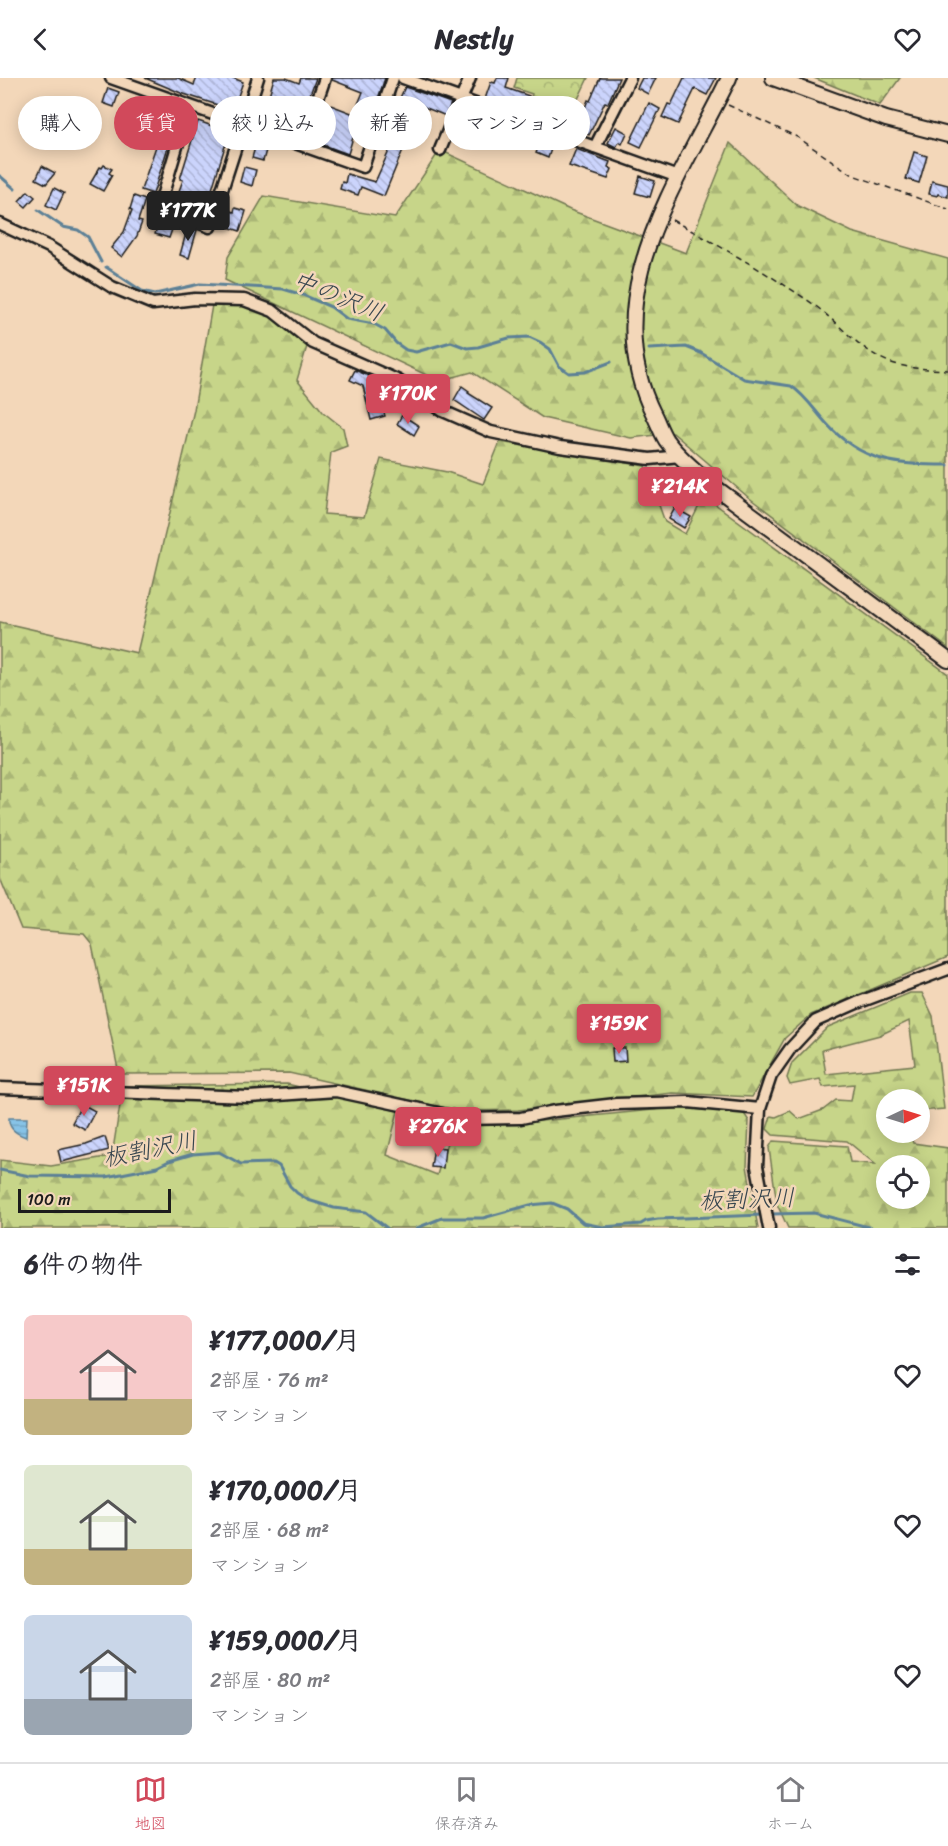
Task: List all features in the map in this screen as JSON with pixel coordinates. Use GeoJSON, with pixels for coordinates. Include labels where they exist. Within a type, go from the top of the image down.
{"type":"FeatureCollection","features":[{"type":"Feature","properties":{"kind":"street"},"geometry":{"type":"LineString","coordinates":[[111,78],[161,96]]}},
{"type":"Feature","properties":{"kind":"street"},"geometry":{"type":"LineString","coordinates":[[319,96],[325,78]]}},
{"type":"Feature","properties":{"kind":"street"},"geometry":{"type":"LineString","coordinates":[[316,150],[363,167],[393,78]]}},
{"type":"Feature","properties":{"kind":"street"},"geometry":{"type":"LineString","coordinates":[[403,78],[454,96]]}},
{"type":"Feature","properties":{"kind":"street"},"geometry":{"type":"LineString","coordinates":[[463,96],[470,78]]}},
{"type":"Feature","properties":{"kind":"street"},"geometry":{"type":"LineString","coordinates":[[595,147],[630,78]]}},
{"type":"Feature","properties":{"kind":"street"},"geometry":{"type":"LineString","coordinates":[[729,78],[660,214],[639,271],[632,335],[636,366],[645,398],[666,440],[712,485],[948,660]]}},
{"type":"Feature","properties":{"kind":"street"},"geometry":{"type":"LineString","coordinates":[[773,78],[886,119],[948,135]]}},
{"type":"Feature","properties":{"kind":"street"},"geometry":{"type":"LineString","coordinates":[[251,96],[256,79]]}},
{"type":"Feature","properties":{"kind":"street"},"geometry":{"type":"LineString","coordinates":[[440,150],[444,141]]}},
{"type":"Feature","properties":{"kind":"street"},"geometry":{"type":"LineString","coordinates":[[590,145],[678,177]]}},
{"type":"Feature","properties":{"kind":"street"},"geometry":{"type":"LineString","coordinates":[[176,150],[159,207],[210,227],[235,150]]}},
{"type":"Feature","properties":{"kind":"street"},"geometry":{"type":"LineString","coordinates":[[0,224],[49,247],[112,287],[153,304],[195,299],[244,300],[273,311],[313,343],[397,380],[443,411],[490,432],[560,447],[650,459],[680,456]]}},
{"type":"Feature","properties":{"kind":"street"},"geometry":{"type":"LineString","coordinates":[[769,1228],[757,1166],[760,1109],[771,1076],[790,1049],[816,1022],[857,1003],[948,969]]}},
{"type":"Feature","properties":{"kind":"street"},"geometry":{"type":"LineString","coordinates":[[0,1088],[249,1096],[336,1091],[466,1119],[521,1118],[555,1111],[616,1104],[688,1102],[760,1109]]}},
{"type":"Feature","properties":{"kind":"path"},"geometry":{"type":"LineString","coordinates":[[718,100],[797,137],[852,175],[948,209]]}},
{"type":"Feature","properties":{"kind":"path"},"geometry":{"type":"LineString","coordinates":[[660,214],[766,272],[816,306],[852,338],[887,361],[910,367],[948,370]]}},
{"type":"Feature","properties":{"kind":"green space"},"geometry":{"type":"Polygon","coordinates":[[[517,78],[588,78],[579,96],[531,96],[532,94],[514,88],[517,78]]]}},
{"type":"Feature","properties":{"kind":"green space"},"geometry":{"type":"Polygon","coordinates":[[[814,78],[900,78],[880,105],[814,78]]]}},
{"type":"Feature","properties":{"kind":"green space"},"geometry":{"type":"Polygon","coordinates":[[[730,143],[798,206],[852,232],[948,259],[948,648],[748,497],[673,433],[631,438],[543,418],[472,372],[439,381],[225,280],[228,257],[264,196],[395,218],[440,150],[570,210],[686,253],[730,143]]]}},
{"type":"Feature","properties":{"kind":"green space"},"geometry":{"type":"Polygon","coordinates":[[[212,305],[242,306],[271,315],[308,343],[297,380],[323,412],[343,428],[347,446],[331,452],[324,514],[364,517],[381,459],[447,472],[483,484],[500,442],[645,466],[665,522],[685,534],[704,496],[948,674],[948,957],[811,1015],[785,1038],[752,1097],[673,1093],[518,1110],[459,1111],[289,1073],[119,1074],[92,944],[84,934],[21,929],[0,878],[0,622],[137,653],[194,410],[212,305]]]}},
{"type":"Feature","properties":{"kind":"green space"},"geometry":{"type":"Polygon","coordinates":[[[910,993],[922,993],[933,1016],[944,1109],[930,1110],[930,1089],[876,1089],[876,1143],[913,1143],[948,1148],[948,1228],[788,1228],[777,1204],[769,1148],[773,1141],[847,1146],[850,1162],[875,1164],[847,1141],[773,1135],[767,1129],[771,1116],[776,1117],[790,1111],[799,1119],[823,1110],[836,1100],[851,1101],[854,1084],[823,1087],[820,1079],[790,1085],[787,1078],[792,1063],[828,1027],[910,993]],[[909,1021],[880,1035],[822,1050],[826,1074],[915,1065],[909,1021]]]}},
{"type":"Feature","properties":{"kind":"green space"},"geometry":{"type":"Polygon","coordinates":[[[287,1084],[398,1111],[387,1155],[437,1175],[453,1123],[520,1123],[673,1108],[743,1112],[749,1121],[747,1166],[758,1228],[0,1228],[0,1160],[51,1166],[112,1156],[123,1086],[287,1084]]]}},
{"type":"Feature","properties":{"kind":"water"},"geometry":{"type":"Polygon","coordinates":[[[9,1118],[27,1118],[26,1137],[14,1130],[9,1118]]]}},
{"type":"Feature","properties":{"kind":"building"},"geometry":{"type":"Polygon","coordinates":[[[145,78],[178,78],[194,85],[197,78],[233,78],[243,82],[238,96],[210,96],[210,102],[198,99],[198,96],[181,93],[145,78]]]}},
{"type":"Feature","properties":{"kind":"building"},"geometry":{"type":"Polygon","coordinates":[[[274,78],[286,78],[299,83],[301,78],[316,78],[309,96],[269,96],[274,78]]]}},
{"type":"Feature","properties":{"kind":"building"},"geometry":{"type":"Polygon","coordinates":[[[332,78],[385,78],[379,96],[361,96],[363,92],[332,80],[332,78]]]}},
{"type":"Feature","properties":{"kind":"building"},"geometry":{"type":"Polygon","coordinates":[[[497,78],[509,78],[506,88],[529,96],[486,96],[491,82],[495,83],[497,78]]]}},
{"type":"Feature","properties":{"kind":"building"},"geometry":{"type":"Polygon","coordinates":[[[600,78],[619,78],[608,103],[605,102],[590,133],[590,101],[600,78]]]}},
{"type":"Feature","properties":{"kind":"building"},"geometry":{"type":"Polygon","coordinates":[[[642,78],[656,78],[648,94],[637,88],[642,78]]]}},
{"type":"Feature","properties":{"kind":"building"},"geometry":{"type":"Polygon","coordinates":[[[684,78],[716,78],[707,95],[695,89],[678,124],[662,117],[668,104],[671,105],[684,78]]]}},
{"type":"Feature","properties":{"kind":"building"},"geometry":{"type":"Polygon","coordinates":[[[405,87],[431,96],[401,96],[405,87]]]}},
{"type":"Feature","properties":{"kind":"building"},"geometry":{"type":"Polygon","coordinates":[[[108,88],[119,92],[118,96],[114,96],[114,107],[103,103],[108,88]]]}},
{"type":"Feature","properties":{"kind":"building"},"geometry":{"type":"Polygon","coordinates":[[[432,96],[444,101],[444,115],[432,110],[432,96]]]}},
{"type":"Feature","properties":{"kind":"building"},"geometry":{"type":"Polygon","coordinates":[[[649,103],[660,109],[641,147],[630,142],[649,103]]]}},
{"type":"Feature","properties":{"kind":"building"},"geometry":{"type":"Polygon","coordinates":[[[336,107],[348,112],[348,154],[336,150],[336,107]]]}},
{"type":"Feature","properties":{"kind":"building"},"geometry":{"type":"Polygon","coordinates":[[[198,121],[210,125],[210,150],[224,150],[207,206],[205,205],[201,215],[193,212],[197,196],[179,191],[183,180],[180,179],[189,150],[198,150],[198,121]]]}},
{"type":"Feature","properties":{"kind":"building"},"geometry":{"type":"Polygon","coordinates":[[[616,127],[627,133],[622,144],[619,142],[616,147],[608,143],[616,127]]]}},
{"type":"Feature","properties":{"kind":"building"},"geometry":{"type":"Polygon","coordinates":[[[155,150],[167,150],[153,194],[141,190],[155,150]]]}},
{"type":"Feature","properties":{"kind":"building"},"geometry":{"type":"Polygon","coordinates":[[[254,150],[266,150],[263,161],[252,158],[254,150]]]}},
{"type":"Feature","properties":{"kind":"building"},"geometry":{"type":"Polygon","coordinates":[[[389,150],[403,150],[384,196],[361,187],[358,195],[340,189],[342,182],[345,183],[347,174],[375,182],[389,150]]]}},
{"type":"Feature","properties":{"kind":"building"},"geometry":{"type":"Polygon","coordinates":[[[537,150],[551,150],[548,158],[536,153],[537,150]]]}},
{"type":"Feature","properties":{"kind":"building"},"geometry":{"type":"Polygon","coordinates":[[[576,150],[579,150],[610,162],[608,167],[612,169],[608,179],[569,166],[576,150]]]}},
{"type":"Feature","properties":{"kind":"building"},"geometry":{"type":"Polygon","coordinates":[[[914,152],[927,156],[919,183],[906,179],[914,152]]]}},
{"type":"Feature","properties":{"kind":"building"},"geometry":{"type":"Polygon","coordinates":[[[104,165],[112,169],[109,173],[112,175],[103,191],[90,184],[100,167],[104,165]]]}},
{"type":"Feature","properties":{"kind":"building"},"geometry":{"type":"Polygon","coordinates":[[[42,166],[55,173],[46,184],[36,179],[42,166]]]}},
{"type":"Feature","properties":{"kind":"building"},"geometry":{"type":"Polygon","coordinates":[[[244,167],[256,170],[252,186],[240,182],[244,167]]]}},
{"type":"Feature","properties":{"kind":"building"},"geometry":{"type":"Polygon","coordinates":[[[640,176],[655,181],[650,197],[635,193],[640,176]]]}},
{"type":"Feature","properties":{"kind":"building"},"geometry":{"type":"Polygon","coordinates":[[[932,181],[948,185],[948,197],[929,194],[932,181]]]}},
{"type":"Feature","properties":{"kind":"building"},"geometry":{"type":"Polygon","coordinates":[[[54,188],[64,193],[56,210],[46,205],[54,188]]]}},
{"type":"Feature","properties":{"kind":"building"},"geometry":{"type":"Polygon","coordinates":[[[28,191],[35,197],[26,207],[19,201],[28,191]]]}},
{"type":"Feature","properties":{"kind":"building"},"geometry":{"type":"Polygon","coordinates":[[[134,196],[145,200],[138,221],[142,222],[137,236],[122,257],[111,248],[124,232],[132,210],[130,209],[134,196]]]}},
{"type":"Feature","properties":{"kind":"building"},"geometry":{"type":"Polygon","coordinates":[[[235,208],[246,211],[240,231],[225,226],[230,211],[234,212],[235,208]]]}},
{"type":"Feature","properties":{"kind":"building"},"geometry":{"type":"Polygon","coordinates":[[[160,216],[175,221],[169,238],[155,234],[160,216]]]}},
{"type":"Feature","properties":{"kind":"building"},"geometry":{"type":"Polygon","coordinates":[[[188,226],[197,230],[189,258],[180,255],[188,226]]]}},
{"type":"Feature","properties":{"kind":"building"},"geometry":{"type":"Polygon","coordinates":[[[355,370],[371,377],[369,380],[374,399],[379,397],[385,416],[371,420],[363,386],[350,380],[355,370]]]}},
{"type":"Feature","properties":{"kind":"building"},"geometry":{"type":"Polygon","coordinates":[[[462,386],[469,391],[468,393],[492,408],[484,420],[454,400],[462,386]]]}},
{"type":"Feature","properties":{"kind":"building"},"geometry":{"type":"Polygon","coordinates":[[[402,415],[419,426],[414,435],[397,424],[402,415]]]}},
{"type":"Feature","properties":{"kind":"building"},"geometry":{"type":"Polygon","coordinates":[[[675,508],[691,517],[684,528],[669,519],[675,508]]]}},
{"type":"Feature","properties":{"kind":"building"},"geometry":{"type":"Polygon","coordinates":[[[612,1048],[625,1048],[626,1061],[613,1062],[612,1048]]]}},
{"type":"Feature","properties":{"kind":"building"},"geometry":{"type":"Polygon","coordinates":[[[82,1104],[95,1111],[85,1130],[72,1123],[82,1104]]]}},
{"type":"Feature","properties":{"kind":"building"},"geometry":{"type":"Polygon","coordinates":[[[105,1137],[109,1150],[61,1162],[58,1150],[105,1137]]]}},
{"type":"Feature","properties":{"kind":"building"},"geometry":{"type":"Polygon","coordinates":[[[434,1147],[445,1148],[443,1168],[431,1167],[434,1147]]]}},
{"type":"Feature","properties":{"kind":"waterway","name":"中の沢川"},"geometry":{"type":"LineString","coordinates":[[0,176],[15,189]]}},
{"type":"Feature","properties":{"kind":"waterway","name":"中の沢川"},"geometry":{"type":"LineString","coordinates":[[38,210],[63,227],[78,230],[88,237],[101,262]]}},
{"type":"Feature","properties":{"kind":"waterway","name":"中の沢川"},"geometry":{"type":"LineString","coordinates":[[106,267],[142,291],[155,294],[200,284],[283,289],[331,307],[347,319],[374,324],[385,330],[396,343],[406,350],[416,352],[451,342],[467,348],[509,338],[529,337],[550,349],[559,366],[569,373],[585,372],[611,362]]}},
{"type":"Feature","properties":{"kind":"waterway","name":"中の沢川"},"geometry":{"type":"LineString","coordinates":[[649,349],[686,347],[701,353],[744,379],[791,386],[839,436],[867,454],[896,462],[948,465]]}},
{"type":"Feature","properties":{"kind":"waterway","name":"板割沢川"},"geometry":{"type":"LineString","coordinates":[[0,1170],[30,1176],[106,1177],[157,1167],[193,1154],[219,1152],[241,1164],[274,1163],[279,1166],[290,1186],[308,1200],[334,1208],[366,1212],[387,1228]]}},
{"type":"Feature","properties":{"kind":"waterway","name":"板割沢川"},"geometry":{"type":"LineString","coordinates":[[417,1228],[442,1218],[483,1218],[530,1205],[552,1203],[567,1209],[583,1223],[603,1227],[641,1224],[658,1219],[763,1215]]}},
{"type":"Feature","properties":{"kind":"waterway","name":"板割沢川"},"geometry":{"type":"LineString","coordinates":[[770,1214],[814,1213],[872,1228]]}}]}
